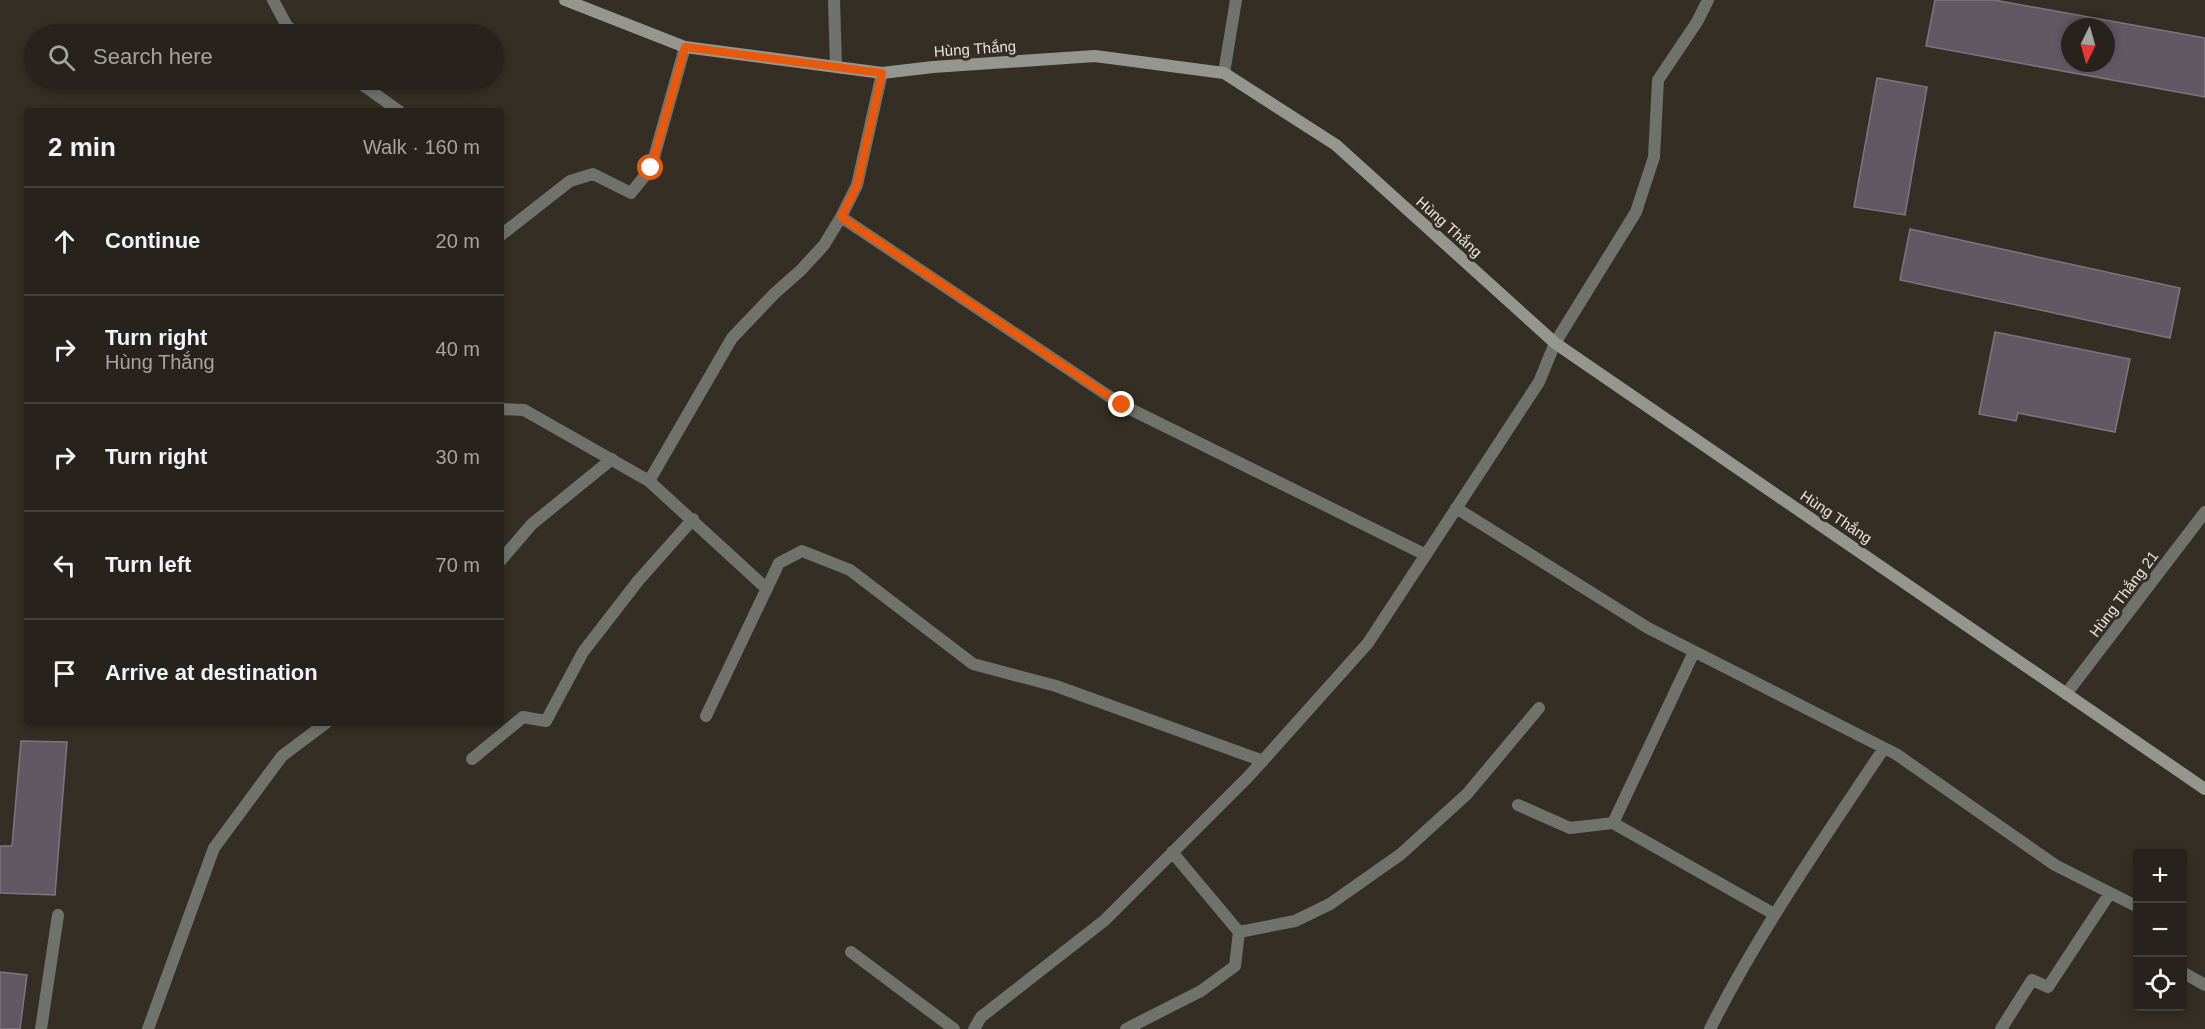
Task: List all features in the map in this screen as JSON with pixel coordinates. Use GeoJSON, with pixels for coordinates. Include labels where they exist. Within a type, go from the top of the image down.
{"type":"FeatureCollection","features":[{"type":"Feature","properties":{"kind":"street"},"geometry":{"type":"LineString","coordinates":[[273,0],[287,24]]}},
{"type":"Feature","properties":{"kind":"street","name":"Hùng Thắng"},"geometry":{"type":"LineString","coordinates":[[565,0],[685,47],[882,73],[933,67],[1095,56],[1224,73],[1336,146],[1555,343],[2205,789]]}},
{"type":"Feature","properties":{"kind":"street"},"geometry":{"type":"LineString","coordinates":[[834,0],[836,66]]}},
{"type":"Feature","properties":{"kind":"street"},"geometry":{"type":"LineString","coordinates":[[1224,73],[1236,0]]}},
{"type":"Feature","properties":{"kind":"street"},"geometry":{"type":"LineString","coordinates":[[974,1029],[981,1017],[1105,920],[1263,761],[1368,643],[1539,382],[1555,343],[1636,212],[1654,157],[1658,80],[1697,22],[1708,0]]}},
{"type":"Feature","properties":{"kind":"street"},"geometry":{"type":"LineString","coordinates":[[504,233],[570,181],[593,174],[631,193],[651,168],[685,47]]}},
{"type":"Feature","properties":{"kind":"street"},"geometry":{"type":"LineString","coordinates":[[649,481],[732,338],[774,294],[801,270],[824,244],[841,217],[857,185],[882,73]]}},
{"type":"Feature","properties":{"kind":"street"},"geometry":{"type":"LineString","coordinates":[[370,90],[395,108]]}},
{"type":"Feature","properties":{"kind":"street"},"geometry":{"type":"LineString","coordinates":[[841,217],[1122,405],[1426,555]]}},
{"type":"Feature","properties":{"kind":"street"},"geometry":{"type":"LineString","coordinates":[[504,408],[524,411],[649,481],[767,589]]}},
{"type":"Feature","properties":{"kind":"street"},"geometry":{"type":"LineString","coordinates":[[504,557],[532,524],[612,459]]}},
{"type":"Feature","properties":{"kind":"street"},"geometry":{"type":"LineString","coordinates":[[1456,508],[1648,628],[1906,760],[2055,865],[2133,904]]}},
{"type":"Feature","properties":{"kind":"street","name":"Hùng Thắng 21"},"geometry":{"type":"LineString","coordinates":[[2066,694],[2205,512]]}},
{"type":"Feature","properties":{"kind":"street"},"geometry":{"type":"LineString","coordinates":[[472,759],[523,717],[546,721],[583,652],[639,581],[693,519]]}},
{"type":"Feature","properties":{"kind":"street"},"geometry":{"type":"LineString","coordinates":[[706,716],[779,563],[802,551],[850,570],[973,664],[1056,686],[1263,761]]}},
{"type":"Feature","properties":{"kind":"street"},"geometry":{"type":"LineString","coordinates":[[1614,823],[1695,652]]}},
{"type":"Feature","properties":{"kind":"street"},"geometry":{"type":"LineString","coordinates":[[1239,932],[1294,921],[1330,904],[1401,854],[1467,794],[1539,708]]}},
{"type":"Feature","properties":{"kind":"street"},"geometry":{"type":"LineString","coordinates":[[148,1029],[214,848],[282,756],[322,726]]}},
{"type":"Feature","properties":{"kind":"street"},"geometry":{"type":"LineString","coordinates":[[1710,1029],[1738,974],[1774,914],[1884,748]]}},
{"type":"Feature","properties":{"kind":"street"},"geometry":{"type":"LineString","coordinates":[[1518,806],[1570,828],[1614,823],[1774,914]]}},
{"type":"Feature","properties":{"kind":"street"},"geometry":{"type":"LineString","coordinates":[[1126,1029],[1201,991],[1235,966],[1239,932],[1172,852]]}},
{"type":"Feature","properties":{"kind":"street"},"geometry":{"type":"LineString","coordinates":[[2001,1029],[2032,980],[2048,987],[2110,893]]}},
{"type":"Feature","properties":{"kind":"street"},"geometry":{"type":"LineString","coordinates":[[41,1029],[58,915]]}},
{"type":"Feature","properties":{"kind":"street"},"geometry":{"type":"LineString","coordinates":[[851,952],[954,1029]]}},
{"type":"Feature","properties":{"kind":"street"},"geometry":{"type":"LineString","coordinates":[[2187,975],[2205,985]]}},
{"type":"Feature","properties":{"kind":"building"},"geometry":{"type":"Polygon","coordinates":[[[1935,0],[1994,0],[2094,18],[2061,18],[2061,71],[1926,46],[1935,0]]]}},
{"type":"Feature","properties":{"kind":"building"},"geometry":{"type":"Polygon","coordinates":[[[2115,22],[2205,38],[2205,97],[2068,72],[2115,72],[2115,22]]]}},
{"type":"Feature","properties":{"kind":"building"},"geometry":{"type":"Polygon","coordinates":[[[1877,78],[1927,87],[1905,215],[1854,207],[1877,78]]]}},
{"type":"Feature","properties":{"kind":"building"},"geometry":{"type":"Polygon","coordinates":[[[1910,229],[2180,288],[2170,338],[1900,280],[1910,229]]]}},
{"type":"Feature","properties":{"kind":"building"},"geometry":{"type":"Polygon","coordinates":[[[1995,332],[2130,359],[2115,432],[2018,413],[2016,421],[1979,414],[1995,332]]]}},
{"type":"Feature","properties":{"kind":"building"},"geometry":{"type":"Polygon","coordinates":[[[21,741],[67,742],[55,895],[0,893],[0,846],[12,846],[21,741]]]}},
{"type":"Feature","properties":{"kind":"building"},"geometry":{"type":"Polygon","coordinates":[[[0,972],[27,975],[20,1029],[0,1029],[0,972]]]}},
{"type":"Feature","properties":{"kind":"route"},"geometry":{"type":"LineString","coordinates":[[651,168],[685,47],[882,73],[857,185],[841,217],[1122,405]]}}]}
